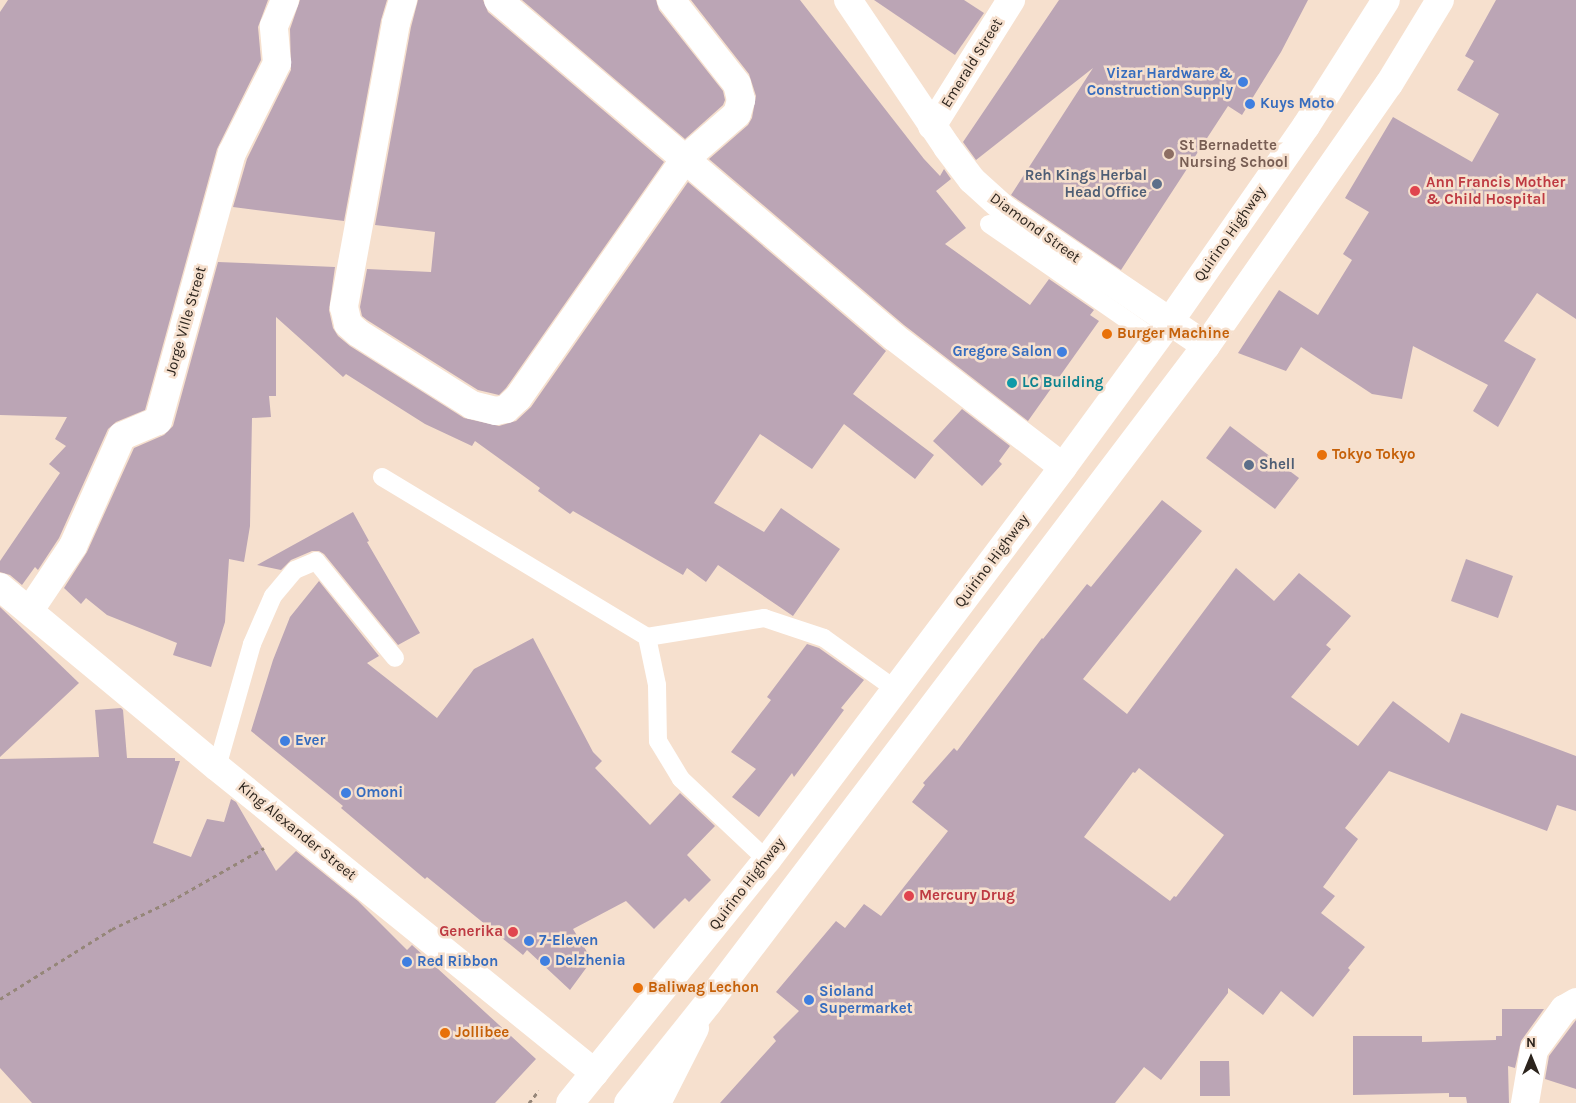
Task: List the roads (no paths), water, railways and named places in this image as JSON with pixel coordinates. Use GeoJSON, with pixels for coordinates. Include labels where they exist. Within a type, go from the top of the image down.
{"type":"FeatureCollection","features":[{"type":"Feature","properties":{"kind":"street","name":"Jorge Ville Street"},"geometry":{"type":"LineString","coordinates":[[30,610],[73,546],[122,436],[158,421],[232,153],[277,63],[274,26],[285,0]]}},
{"type":"Feature","properties":{"kind":"street"},"geometry":{"type":"LineString","coordinates":[[403,0],[394,33],[344,307],[348,324],[358,333],[472,405],[496,411],[506,409],[518,398],[684,160],[736,114],[741,100],[736,84],[671,0]]}},
{"type":"Feature","properties":{"kind":"street"},"geometry":{"type":"LineString","coordinates":[[498,0],[894,337],[1063,467]]}},
{"type":"Feature","properties":{"kind":"street","name":"Diamond Street"},"geometry":{"type":"LineString","coordinates":[[848,0],[932,126],[972,180],[1004,209],[1163,331],[1206,346]]}},
{"type":"Feature","properties":{"kind":"street","name":"Emerald Street"},"geometry":{"type":"LineString","coordinates":[[932,126],[1011,0]]}},
{"type":"Feature","properties":{"kind":"street","name":"Quirino Highway"},"geometry":{"type":"LineString","coordinates":[[570,1103],[767,860],[1063,467],[1163,331],[1306,126],[1386,0]]}},
{"type":"Feature","properties":{"kind":"street"},"geometry":{"type":"LineString","coordinates":[[628,1103],[708,1003],[1206,346],[1388,84],[1440,0]]}},
{"type":"Feature","properties":{"kind":"street","name":"King Alexander Street"},"geometry":{"type":"LineString","coordinates":[[0,586],[217,767],[595,1073]]}},
{"type":"Feature","properties":{"kind":"street"},"geometry":{"type":"LineString","coordinates":[[1525,1103],[1534,1050],[1564,1010],[1576,1002]]}},
{"type":"Feature","properties":{"kind":"street"},"geometry":{"type":"LineString","coordinates":[[657,1103],[708,1003]]}},
{"type":"Feature","properties":{"kind":"lane"},"geometry":{"type":"LineString","coordinates":[[989,224],[1163,331]]}},
{"type":"Feature","properties":{"kind":"lane"},"geometry":{"type":"LineString","coordinates":[[382,477],[647,637],[764,618],[824,638],[895,690]]}},
{"type":"Feature","properties":{"kind":"lane"},"geometry":{"type":"LineString","coordinates":[[217,767],[252,644],[273,596],[295,570],[316,561],[395,658]]}},
{"type":"Feature","properties":{"kind":"lane"},"geometry":{"type":"LineString","coordinates":[[647,637],[657,685],[658,741],[682,779],[767,860]]}},
{"type":"Feature","properties":{"kind":"place","name":"Vizar Hardware & Construction Supply"},"geometry":{"type":"Point","coordinates":[1243,82]}},
{"type":"Feature","properties":{"kind":"place","name":"Kuys Moto"},"geometry":{"type":"Point","coordinates":[1250,104]}},
{"type":"Feature","properties":{"kind":"place","name":"St Bernadette Nursing School"},"geometry":{"type":"Point","coordinates":[1169,154]}},
{"type":"Feature","properties":{"kind":"place","name":"Reh Kings Herbal Head Office"},"geometry":{"type":"Point","coordinates":[1157,184]}},
{"type":"Feature","properties":{"kind":"place","name":"Ann Francis Mother & Child Hospital"},"geometry":{"type":"Point","coordinates":[1415,191]}},
{"type":"Feature","properties":{"kind":"place","name":"Burger Machine"},"geometry":{"type":"Point","coordinates":[1107,334]}},
{"type":"Feature","properties":{"kind":"place","name":"Gregore Salon"},"geometry":{"type":"Point","coordinates":[1062,352]}},
{"type":"Feature","properties":{"kind":"place","name":"LC Building"},"geometry":{"type":"Point","coordinates":[1012,383]}},
{"type":"Feature","properties":{"kind":"place","name":"Tokyo Tokyo"},"geometry":{"type":"Point","coordinates":[1322,455]}},
{"type":"Feature","properties":{"kind":"place","name":"Shell"},"geometry":{"type":"Point","coordinates":[1249,465]}},
{"type":"Feature","properties":{"kind":"place","name":"Ever"},"geometry":{"type":"Point","coordinates":[285,741]}},
{"type":"Feature","properties":{"kind":"place","name":"Omoni"},"geometry":{"type":"Point","coordinates":[346,793]}},
{"type":"Feature","properties":{"kind":"place","name":"Mercury Drug"},"geometry":{"type":"Point","coordinates":[909,896]}},
{"type":"Feature","properties":{"kind":"place","name":"Generika"},"geometry":{"type":"Point","coordinates":[513,932]}},
{"type":"Feature","properties":{"kind":"place","name":"7-Eleven"},"geometry":{"type":"Point","coordinates":[529,941]}},
{"type":"Feature","properties":{"kind":"place","name":"Delzhenia"},"geometry":{"type":"Point","coordinates":[545,961]}},
{"type":"Feature","properties":{"kind":"place","name":"Red Ribbon"},"geometry":{"type":"Point","coordinates":[407,962]}},
{"type":"Feature","properties":{"kind":"place","name":"Baliwag Lechon"},"geometry":{"type":"Point","coordinates":[638,988]}},
{"type":"Feature","properties":{"kind":"place","name":"Sioland Supermarket"},"geometry":{"type":"Point","coordinates":[809,1000]}},
{"type":"Feature","properties":{"kind":"place","name":"Jollibee"},"geometry":{"type":"Point","coordinates":[445,1033]}}]}
